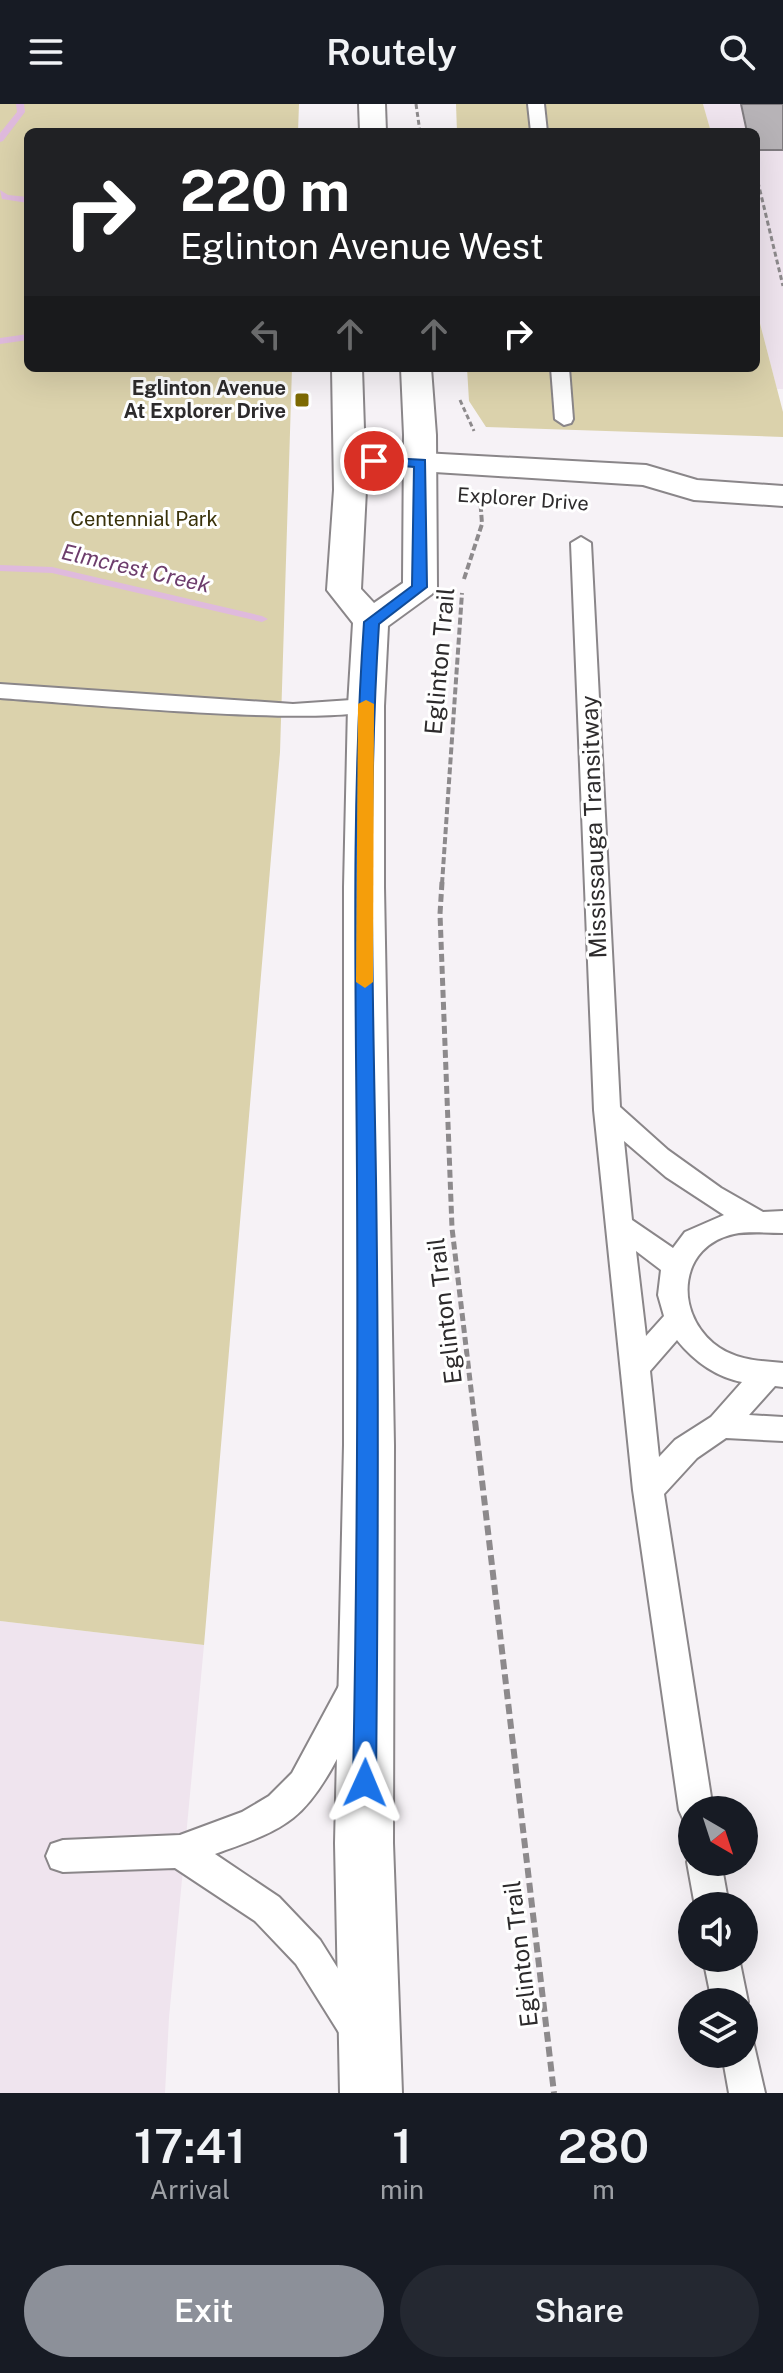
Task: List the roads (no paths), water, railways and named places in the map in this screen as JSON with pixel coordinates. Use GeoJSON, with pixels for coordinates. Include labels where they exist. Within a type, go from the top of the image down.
{"type":"FeatureCollection","features":[{"type":"Feature","properties":{"kind":"main road"},"geometry":{"type":"LineString","coordinates":[[372,104],[373,128]]}},
{"type":"Feature","properties":{"kind":"main road"},"geometry":{"type":"LineString","coordinates":[[347,372],[350,475],[344,590],[371,622],[366,706],[364,887],[369,1445],[364,1843],[370,2070]]}},
{"type":"Feature","properties":{"kind":"main road"},"geometry":{"type":"LineString","coordinates":[[371,622],[420,587],[416,372]]}},
{"type":"Feature","properties":{"kind":"main road","name":"Explorer Drive"},"geometry":{"type":"LineString","coordinates":[[350,475],[420,478],[646,475],[694,490],[783,496]]}},
{"type":"Feature","properties":{"kind":"main road","name":"Explorer Drive"},"geometry":{"type":"LineString","coordinates":[[420,478],[628,505],[694,490]]}},
{"type":"Feature","properties":{"kind":"lane"},"geometry":{"type":"LineString","coordinates":[[536,104],[539,128]]}},
{"type":"Feature","properties":{"kind":"lane"},"geometry":{"type":"LineString","coordinates":[[560,372],[564,419]]}},
{"type":"Feature","properties":{"kind":"lane","name":"Mississauga Transitway"},"geometry":{"type":"LineString","coordinates":[[581,543],[607,1110],[648,1490],[694,1796]]}},
{"type":"Feature","properties":{"kind":"lane"},"geometry":{"type":"LineString","coordinates":[[0,691],[293,711],[366,706]]}},
{"type":"Feature","properties":{"kind":"lane"},"geometry":{"type":"LineString","coordinates":[[607,1110],[662,1162],[705,1193],[753,1219]]}},
{"type":"Feature","properties":{"kind":"lane"},"geometry":{"type":"LineString","coordinates":[[774,1376],[729,1366],[698,1347],[677,1321],[669,1292],[674,1264],[692,1241],[719,1225],[753,1219],[783,1222]]}},
{"type":"Feature","properties":{"kind":"lane"},"geometry":{"type":"LineString","coordinates":[[620,1225],[674,1264]]}},
{"type":"Feature","properties":{"kind":"lane"},"geometry":{"type":"LineString","coordinates":[[634,1369],[677,1321]]}},
{"type":"Feature","properties":{"kind":"lane"},"geometry":{"type":"LineString","coordinates":[[648,1490],[686,1449],[721,1426],[774,1376]]}},
{"type":"Feature","properties":{"kind":"lane"},"geometry":{"type":"LineString","coordinates":[[721,1426],[783,1429]]}},
{"type":"Feature","properties":{"kind":"lane"},"geometry":{"type":"LineString","coordinates":[[63,1856],[180,1851],[253,1824],[281,1807],[304,1784],[324,1752],[366,1662]]}},
{"type":"Feature","properties":{"kind":"lane"},"geometry":{"type":"LineString","coordinates":[[180,1851],[267,1909],[308,1952],[370,2070]]}},
{"type":"Feature","properties":{"kind":"lane"},"geometry":{"type":"LineString","coordinates":[[743,2068],[747,2093]]}},
{"type":"Feature","properties":{"kind":"waterway","name":"Elmcrest Creek"},"geometry":{"type":"LineString","coordinates":[[0,139],[21,112],[20,104]]}},
{"type":"Feature","properties":{"kind":"waterway","name":"Elmcrest Creek"},"geometry":{"type":"LineString","coordinates":[[0,193],[5,197],[24,199]]}},
{"type":"Feature","properties":{"kind":"waterway","name":"Elmcrest Creek"},"geometry":{"type":"LineString","coordinates":[[0,341],[24,338]]}},
{"type":"Feature","properties":{"kind":"waterway","name":"Elmcrest Creek"},"geometry":{"type":"LineString","coordinates":[[0,568],[52,570],[262,619]]}},
{"type":"Feature","properties":{"kind":"place","name":"Eglinton Avenue At Explorer Drive"},"geometry":{"type":"Point","coordinates":[302,400]}},
{"type":"Feature","properties":{"kind":"park label","name":"Centennial Park"},"geometry":{"type":"Point","coordinates":[144,519]}}]}
